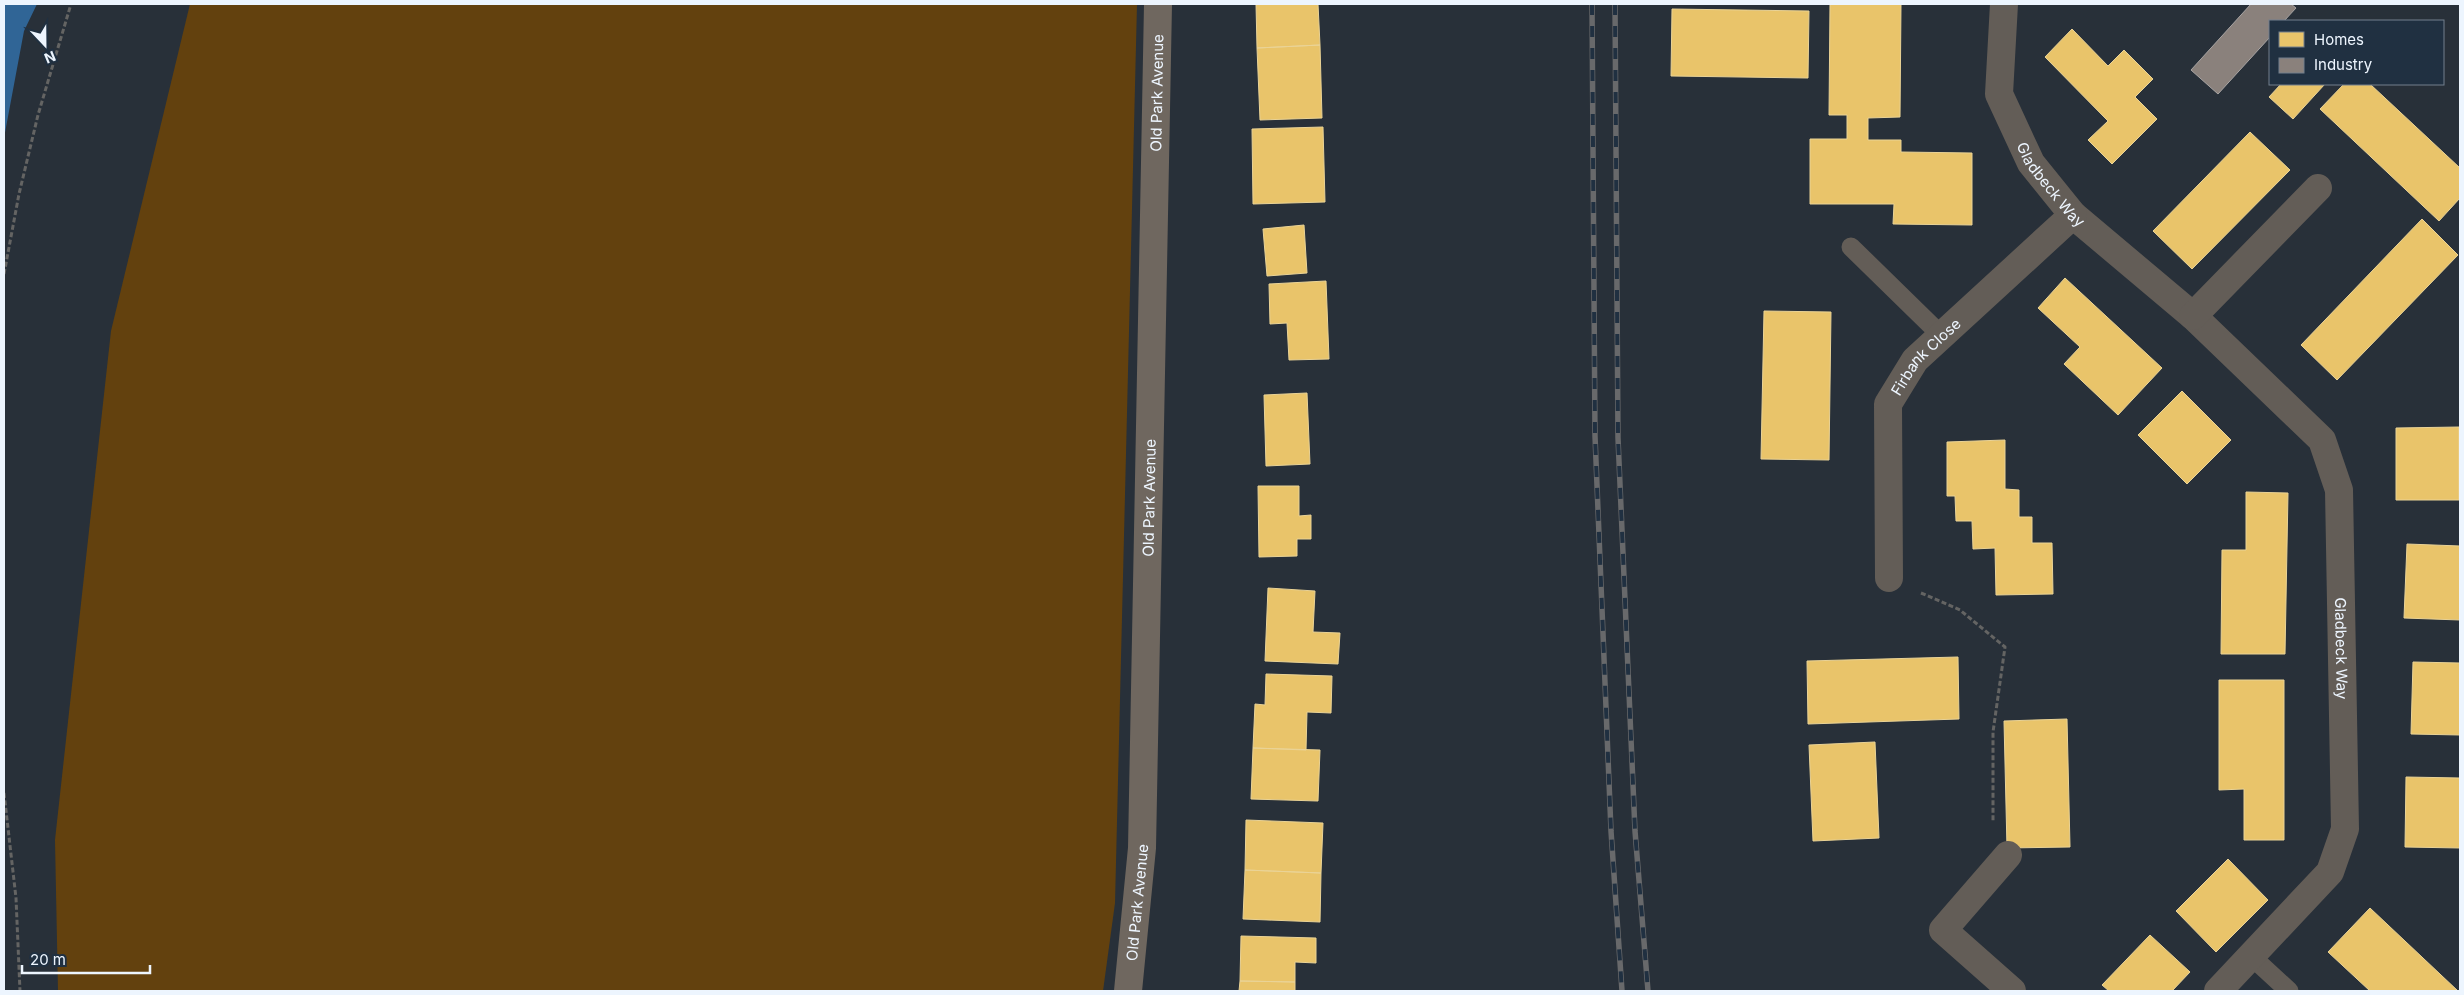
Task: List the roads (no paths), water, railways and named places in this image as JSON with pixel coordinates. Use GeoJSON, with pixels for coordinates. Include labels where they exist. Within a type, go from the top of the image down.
{"type":"FeatureCollection","features":[{"type":"Feature","properties":{"kind":"street","name":"Old Park Avenue"},"geometry":{"type":"LineString","coordinates":[[1128,991],[1142,848],[1158,4]]}},
{"type":"Feature","properties":{"kind":"street","name":"Gladbeck Way"},"geometry":{"type":"LineString","coordinates":[[2004,4],[1999,94],[2031,163],[2073,215],[2193,316],[2322,440],[2339,490],[2345,829],[2330,872],[2218,991]]}},
{"type":"Feature","properties":{"kind":"street"},"geometry":{"type":"LineString","coordinates":[[2193,316],[2318,188]]}},
{"type":"Feature","properties":{"kind":"street","name":"Firbank Close"},"geometry":{"type":"LineString","coordinates":[[1889,578],[1888,404],[1915,360],[2073,215]]}},
{"type":"Feature","properties":{"kind":"street"},"geometry":{"type":"LineString","coordinates":[[2008,855],[1943,930],[2012,991]]}},
{"type":"Feature","properties":{"kind":"lane"},"geometry":{"type":"LineString","coordinates":[[1852,247],[1942,336]]}},
{"type":"Feature","properties":{"kind":"lane"},"geometry":{"type":"LineString","coordinates":[[2251,956],[2289,991]]}},
{"type":"Feature","properties":{"kind":"water"},"geometry":{"type":"Polygon","coordinates":[[[4,4],[37,4],[24,31],[4,138],[4,4]]]}},
{"type":"Feature","properties":{"kind":"water"},"geometry":{"type":"Polygon","coordinates":[[[4,853],[5,868],[5,991],[4,991],[4,853]]]}},
{"type":"Feature","properties":{"kind":"railway"},"geometry":{"type":"LineString","coordinates":[[1592,4],[1595,436],[1611,831],[1622,991]]}},
{"type":"Feature","properties":{"kind":"railway"},"geometry":{"type":"LineString","coordinates":[[1615,4],[1618,438],[1635,831],[1648,991]]}}]}
